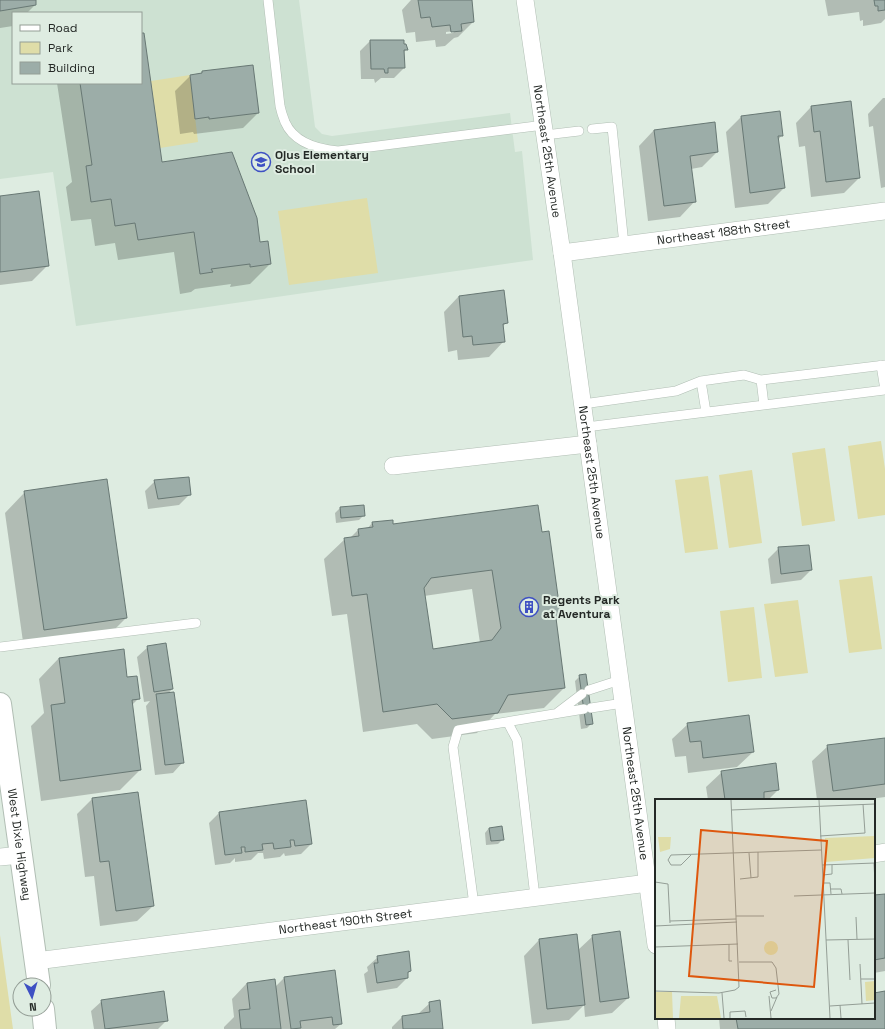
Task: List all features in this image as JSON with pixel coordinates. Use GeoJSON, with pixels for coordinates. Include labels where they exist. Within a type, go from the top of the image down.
{"type":"FeatureCollection","features":[{"type":"Feature","properties":{"kind":"street","name":"Northeast 25th Avenue"},"geometry":{"type":"LineString","coordinates":[[525,0],[562,253],[623,703],[652,882],[655,929]]}},
{"type":"Feature","properties":{"kind":"street","name":"Northeast 188th Street"},"geometry":{"type":"LineString","coordinates":[[562,253],[885,211]]}},
{"type":"Feature","properties":{"kind":"street"},"geometry":{"type":"LineString","coordinates":[[393,466],[588,444]]}},
{"type":"Feature","properties":{"kind":"street","name":"West Dixie Highway"},"geometry":{"type":"LineString","coordinates":[[0,704],[10,856],[36,961],[38,977]]}},
{"type":"Feature","properties":{"kind":"street"},"geometry":{"type":"LineString","coordinates":[[875,854],[885,852]]}},
{"type":"Feature","properties":{"kind":"street","name":"Northeast 190th Street"},"geometry":{"type":"LineString","coordinates":[[36,961],[652,882]]}},
{"type":"Feature","properties":{"kind":"street"},"geometry":{"type":"LineString","coordinates":[[44,1017],[46,1029]]}},
{"type":"Feature","properties":{"kind":"street"},"geometry":{"type":"LineString","coordinates":[[666,1019],[667,1029]]}},
{"type":"Feature","properties":{"kind":"lane"},"geometry":{"type":"LineString","coordinates":[[268,0],[280,106],[285,123],[296,136],[309,145],[322,150],[338,151],[544,130],[579,131]]}},
{"type":"Feature","properties":{"kind":"lane"},"geometry":{"type":"LineString","coordinates":[[592,130],[612,127],[624,245]]}},
{"type":"Feature","properties":{"kind":"lane"},"geometry":{"type":"LineString","coordinates":[[582,404],[676,391],[702,381],[744,375],[761,380],[883,365],[885,390],[586,427]]}},
{"type":"Feature","properties":{"kind":"lane"},"geometry":{"type":"LineString","coordinates":[[761,380],[764,405]]}},
{"type":"Feature","properties":{"kind":"lane"},"geometry":{"type":"LineString","coordinates":[[702,381],[706,412]]}},
{"type":"Feature","properties":{"kind":"lane"},"geometry":{"type":"LineString","coordinates":[[0,647],[196,623]]}},
{"type":"Feature","properties":{"kind":"lane"},"geometry":{"type":"LineString","coordinates":[[556,714],[585,692],[620,680]]}},
{"type":"Feature","properties":{"kind":"lane"},"geometry":{"type":"LineString","coordinates":[[474,905],[453,747],[458,730],[623,703]]}},
{"type":"Feature","properties":{"kind":"lane"},"geometry":{"type":"LineString","coordinates":[[508,723],[517,740],[535,897]]}},
{"type":"Feature","properties":{"kind":"shaded area","name":"Ojus Elementary School"},"geometry":{"type":"Polygon","coordinates":[[[0,0],[299,0],[315,127],[322,134],[332,136],[510,113],[515,152],[522,151],[533,260],[76,326],[53,172],[0,179],[0,0]]]}},
{"type":"Feature","properties":{"kind":"green space"},"geometry":{"type":"Polygon","coordinates":[[[190,75],[198,142],[160,148],[151,81],[190,75]]]}},
{"type":"Feature","properties":{"kind":"green space"},"geometry":{"type":"Polygon","coordinates":[[[367,198],[378,273],[289,285],[278,211],[367,198]]]}},
{"type":"Feature","properties":{"kind":"green space"},"geometry":{"type":"Polygon","coordinates":[[[881,441],[885,469],[885,515],[858,519],[848,446],[881,441]]]}},
{"type":"Feature","properties":{"kind":"green space"},"geometry":{"type":"Polygon","coordinates":[[[825,448],[835,521],[802,526],[792,453],[825,448]]]}},
{"type":"Feature","properties":{"kind":"green space"},"geometry":{"type":"Polygon","coordinates":[[[752,470],[762,543],[729,548],[719,475],[752,470]]]}},
{"type":"Feature","properties":{"kind":"green space"},"geometry":{"type":"Polygon","coordinates":[[[708,476],[718,549],[685,553],[675,480],[708,476]]]}},
{"type":"Feature","properties":{"kind":"green space"},"geometry":{"type":"Polygon","coordinates":[[[872,576],[882,649],[849,653],[839,580],[872,576]]]}},
{"type":"Feature","properties":{"kind":"green space"},"geometry":{"type":"Polygon","coordinates":[[[798,600],[808,673],[775,677],[764,604],[798,600]]]}},
{"type":"Feature","properties":{"kind":"green space"},"geometry":{"type":"Polygon","coordinates":[[[754,607],[762,678],[728,682],[720,611],[754,607]]]}},
{"type":"Feature","properties":{"kind":"green space"},"geometry":{"type":"Polygon","coordinates":[[[0,935],[13,1029],[0,1029],[0,935]]]}},
{"type":"Feature","properties":{"kind":"building"},"geometry":{"type":"Polygon","coordinates":[[[0,0],[36,0],[36,5],[0,11],[0,0]]]}},
{"type":"Feature","properties":{"kind":"building"},"geometry":{"type":"Polygon","coordinates":[[[418,0],[472,0],[474,22],[461,24],[462,31],[451,32],[450,25],[432,27],[430,17],[421,18],[418,0]]]}},
{"type":"Feature","properties":{"kind":"building"},"geometry":{"type":"Polygon","coordinates":[[[874,0],[885,0],[885,10],[878,11],[878,6],[875,6],[874,0]]]}},
{"type":"Feature","properties":{"kind":"building"},"geometry":{"type":"Polygon","coordinates":[[[142,33],[144,33],[162,162],[232,152],[257,218],[260,242],[268,241],[271,264],[250,267],[250,264],[211,269],[213,272],[200,274],[194,232],[138,240],[135,223],[115,226],[111,199],[91,202],[86,166],[92,165],[80,84],[142,84],[142,33]]]}},
{"type":"Feature","properties":{"kind":"building"},"geometry":{"type":"Polygon","coordinates":[[[370,40],[404,40],[404,44],[406,44],[408,50],[404,50],[405,68],[388,68],[388,73],[385,73],[384,69],[371,69],[370,40]]]}},
{"type":"Feature","properties":{"kind":"building"},"geometry":{"type":"Polygon","coordinates":[[[253,65],[259,113],[209,119],[209,117],[195,119],[190,75],[202,73],[202,71],[253,65]]]}},
{"type":"Feature","properties":{"kind":"building"},"geometry":{"type":"Polygon","coordinates":[[[851,101],[860,178],[826,182],[820,131],[814,132],[811,106],[851,101]]]}},
{"type":"Feature","properties":{"kind":"building"},"geometry":{"type":"Polygon","coordinates":[[[780,111],[783,136],[778,136],[785,188],[750,193],[741,116],[780,111]]]}},
{"type":"Feature","properties":{"kind":"building"},"geometry":{"type":"Polygon","coordinates":[[[715,122],[718,152],[690,156],[696,202],[664,206],[654,130],[715,122]]]}},
{"type":"Feature","properties":{"kind":"building"},"geometry":{"type":"Polygon","coordinates":[[[39,191],[49,266],[0,272],[0,196],[39,191]]]}},
{"type":"Feature","properties":{"kind":"building"},"geometry":{"type":"Polygon","coordinates":[[[504,290],[508,323],[503,324],[505,342],[473,345],[472,336],[463,337],[459,296],[504,290]]]}},
{"type":"Feature","properties":{"kind":"building"},"geometry":{"type":"Polygon","coordinates":[[[189,477],[191,495],[158,499],[154,480],[189,477]]]}},
{"type":"Feature","properties":{"kind":"building"},"geometry":{"type":"Polygon","coordinates":[[[107,479],[127,618],[44,630],[24,491],[107,479]]]}},
{"type":"Feature","properties":{"kind":"building"},"geometry":{"type":"Polygon","coordinates":[[[364,505],[365,516],[341,518],[340,507],[364,505]]]}},
{"type":"Feature","properties":{"kind":"building","name":"Regents Park at Aventura"},"geometry":{"type":"Polygon","coordinates":[[[538,505],[542,532],[549,531],[561,618],[556,618],[565,688],[508,695],[498,713],[452,719],[437,704],[383,712],[367,594],[352,596],[344,538],[359,536],[358,529],[373,527],[372,522],[393,520],[393,524],[538,505]],[[492,570],[431,578],[424,588],[433,649],[492,640],[501,628],[492,570]]]}},
{"type":"Feature","properties":{"kind":"building"},"geometry":{"type":"Polygon","coordinates":[[[809,545],[812,570],[781,574],[778,547],[809,545]]]}},
{"type":"Feature","properties":{"kind":"building"},"geometry":{"type":"Polygon","coordinates":[[[166,643],[173,689],[154,692],[147,646],[166,643]]]}},
{"type":"Feature","properties":{"kind":"building"},"geometry":{"type":"Polygon","coordinates":[[[124,649],[127,677],[137,676],[140,699],[132,700],[141,770],[60,781],[51,705],[65,703],[59,658],[124,649]]]}},
{"type":"Feature","properties":{"kind":"building"},"geometry":{"type":"Polygon","coordinates":[[[586,674],[593,724],[586,725],[579,675],[586,674]]]}},
{"type":"Feature","properties":{"kind":"building"},"geometry":{"type":"Polygon","coordinates":[[[174,692],[184,763],[165,765],[156,694],[174,692]]]}},
{"type":"Feature","properties":{"kind":"building"},"geometry":{"type":"Polygon","coordinates":[[[749,715],[754,752],[703,758],[701,741],[690,742],[687,723],[749,715]]]}},
{"type":"Feature","properties":{"kind":"building"},"geometry":{"type":"Polygon","coordinates":[[[885,738],[885,784],[833,791],[827,745],[885,738]]]}},
{"type":"Feature","properties":{"kind":"building"},"geometry":{"type":"Polygon","coordinates":[[[776,763],[779,790],[764,792],[764,799],[725,799],[721,771],[776,763]]]}},
{"type":"Feature","properties":{"kind":"building"},"geometry":{"type":"Polygon","coordinates":[[[138,792],[154,906],[116,911],[109,861],[100,862],[92,798],[138,792]]]}},
{"type":"Feature","properties":{"kind":"building"},"geometry":{"type":"Polygon","coordinates":[[[306,800],[312,844],[295,846],[294,840],[290,840],[291,847],[274,849],[273,843],[262,844],[263,850],[245,852],[245,847],[241,847],[242,853],[225,855],[219,812],[306,800]]]}},
{"type":"Feature","properties":{"kind":"building"},"geometry":{"type":"Polygon","coordinates":[[[502,826],[504,840],[491,841],[489,828],[502,826]]]}},
{"type":"Feature","properties":{"kind":"building"},"geometry":{"type":"Polygon","coordinates":[[[885,894],[885,958],[875,960],[875,895],[885,894]]]}},
{"type":"Feature","properties":{"kind":"building"},"geometry":{"type":"Polygon","coordinates":[[[620,931],[629,998],[600,1002],[592,935],[620,931]]]}},
{"type":"Feature","properties":{"kind":"building"},"geometry":{"type":"Polygon","coordinates":[[[577,934],[585,1005],[547,1009],[539,939],[577,934]]]}},
{"type":"Feature","properties":{"kind":"building"},"geometry":{"type":"Polygon","coordinates":[[[409,951],[411,971],[408,972],[408,978],[377,983],[374,963],[378,963],[377,956],[409,951]]]}},
{"type":"Feature","properties":{"kind":"building"},"geometry":{"type":"Polygon","coordinates":[[[335,970],[342,1024],[333,1025],[332,1017],[300,1021],[301,1028],[291,1029],[284,977],[335,970]]]}},
{"type":"Feature","properties":{"kind":"building"},"geometry":{"type":"Polygon","coordinates":[[[275,979],[281,1029],[241,1029],[239,1010],[250,1009],[247,983],[275,979]]]}},
{"type":"Feature","properties":{"kind":"building"},"geometry":{"type":"Polygon","coordinates":[[[164,991],[168,1021],[105,1029],[101,1000],[164,991]]]}},
{"type":"Feature","properties":{"kind":"building"},"geometry":{"type":"Polygon","coordinates":[[[885,991],[885,1029],[738,1029],[736,1019],[875,1019],[875,993],[885,991]]]}},
{"type":"Feature","properties":{"kind":"building"},"geometry":{"type":"Polygon","coordinates":[[[440,1000],[443,1029],[403,1029],[402,1016],[430,1012],[429,1002],[440,1000]]]}},
{"type":"Feature","properties":{"kind":"place","name":"Ojus Elementary School"},"geometry":{"type":"Point","coordinates":[261,162]}},
{"type":"Feature","properties":{"kind":"place","name":"Regents Park at Aventura"},"geometry":{"type":"Point","coordinates":[529,607]}}]}
